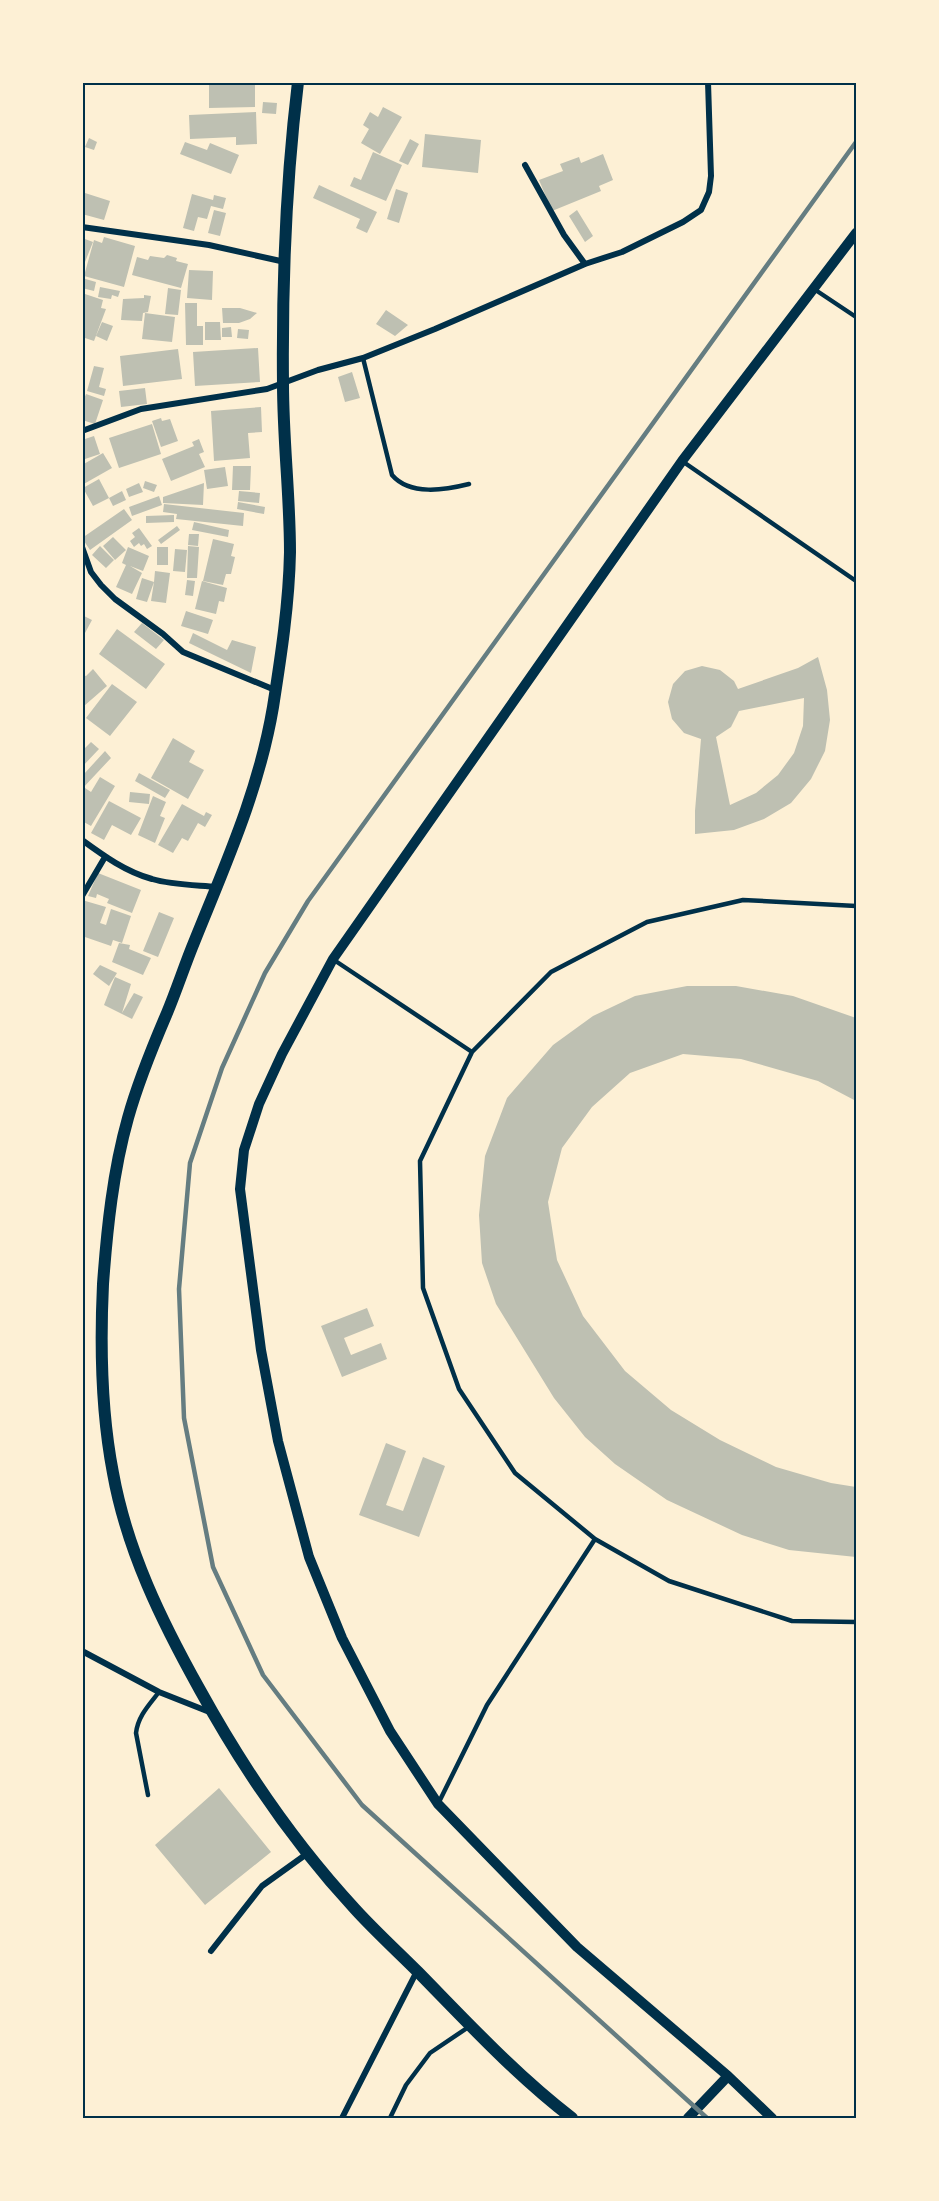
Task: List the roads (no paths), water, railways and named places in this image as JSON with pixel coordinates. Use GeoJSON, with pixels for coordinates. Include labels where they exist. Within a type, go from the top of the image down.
{"type":"FeatureCollection","features":[{"type":"Feature","properties":{"kind":"main road"},"geometry":{"type":"LineString","coordinates":[[298,82],[291,144],[286,262],[283,384],[290,552],[284,628],[275,690],[255,788],[218,887],[146,1062],[127,1120],[106,1232],[101,1364],[107,1438],[125,1524],[145,1582],[179,1654],[258,1789],[353,1907],[526,2080],[572,2118]]}},
{"type":"Feature","properties":{"kind":"street"},"geometry":{"type":"LineString","coordinates":[[82,431],[141,409],[267,388],[318,370],[363,358],[585,264],[622,252],[684,222],[701,210],[709,192],[711,176],[708,82]]}},
{"type":"Feature","properties":{"kind":"street"},"geometry":{"type":"LineString","coordinates":[[525,165],[564,235],[585,264]]}},
{"type":"Feature","properties":{"kind":"street"},"geometry":{"type":"LineString","coordinates":[[82,227],[198,243],[286,262]]}},
{"type":"Feature","properties":{"kind":"street"},"geometry":{"type":"LineString","coordinates":[[772,2118],[728,2076],[577,1947],[438,1804],[390,1731],[342,1638],[309,1557],[278,1441],[261,1350],[240,1189],[244,1150],[264,1094],[282,1054],[333,959],[682,461],[856,233]]}},
{"type":"Feature","properties":{"kind":"street"},"geometry":{"type":"LineString","coordinates":[[82,547],[91,572],[101,585],[115,599],[163,634],[183,652],[275,690]]}},
{"type":"Feature","properties":{"kind":"street"},"geometry":{"type":"LineString","coordinates":[[82,840],[105,857],[132,872],[153,880],[218,887]]}},
{"type":"Feature","properties":{"kind":"street"},"geometry":{"type":"LineString","coordinates":[[82,896],[105,857]]}},
{"type":"Feature","properties":{"kind":"street"},"geometry":{"type":"LineString","coordinates":[[82,1651],[159,1692],[213,1713]]}},
{"type":"Feature","properties":{"kind":"street"},"geometry":{"type":"LineString","coordinates":[[211,1951],[262,1886],[308,1853]]}},
{"type":"Feature","properties":{"kind":"street"},"geometry":{"type":"LineString","coordinates":[[342,2118],[417,1971]]}},
{"type":"Feature","properties":{"kind":"street"},"geometry":{"type":"LineString","coordinates":[[688,2118],[728,2076]]}},
{"type":"Feature","properties":{"kind":"lane"},"geometry":{"type":"LineString","coordinates":[[814,289],[856,317]]}},
{"type":"Feature","properties":{"kind":"lane"},"geometry":{"type":"LineString","coordinates":[[363,358],[392,475],[399,483],[406,486],[437,490],[469,484]]}},
{"type":"Feature","properties":{"kind":"lane"},"geometry":{"type":"LineString","coordinates":[[682,461],[856,581]]}},
{"type":"Feature","properties":{"kind":"lane"},"geometry":{"type":"LineString","coordinates":[[856,906],[743,900],[647,922],[551,972],[472,1052],[420,1161],[423,1288],[459,1389],[515,1473],[595,1539],[669,1581],[792,1621],[856,1622]]}},
{"type":"Feature","properties":{"kind":"lane"},"geometry":{"type":"LineString","coordinates":[[333,959],[472,1052]]}},
{"type":"Feature","properties":{"kind":"lane"},"geometry":{"type":"LineString","coordinates":[[438,1804],[487,1705],[595,1539]]}},
{"type":"Feature","properties":{"kind":"lane"},"geometry":{"type":"LineString","coordinates":[[148,1795],[135,1733],[142,1714],[159,1692]]}},
{"type":"Feature","properties":{"kind":"lane"},"geometry":{"type":"LineString","coordinates":[[390,2118],[406,2085],[430,2053],[470,2026]]}},
{"type":"Feature","properties":{"kind":"railway"},"geometry":{"type":"LineString","coordinates":[[707,2118],[362,1805],[263,1675],[213,1567],[184,1418],[179,1289],[190,1163],[222,1068],[265,973],[308,901],[856,142]]}}]}
